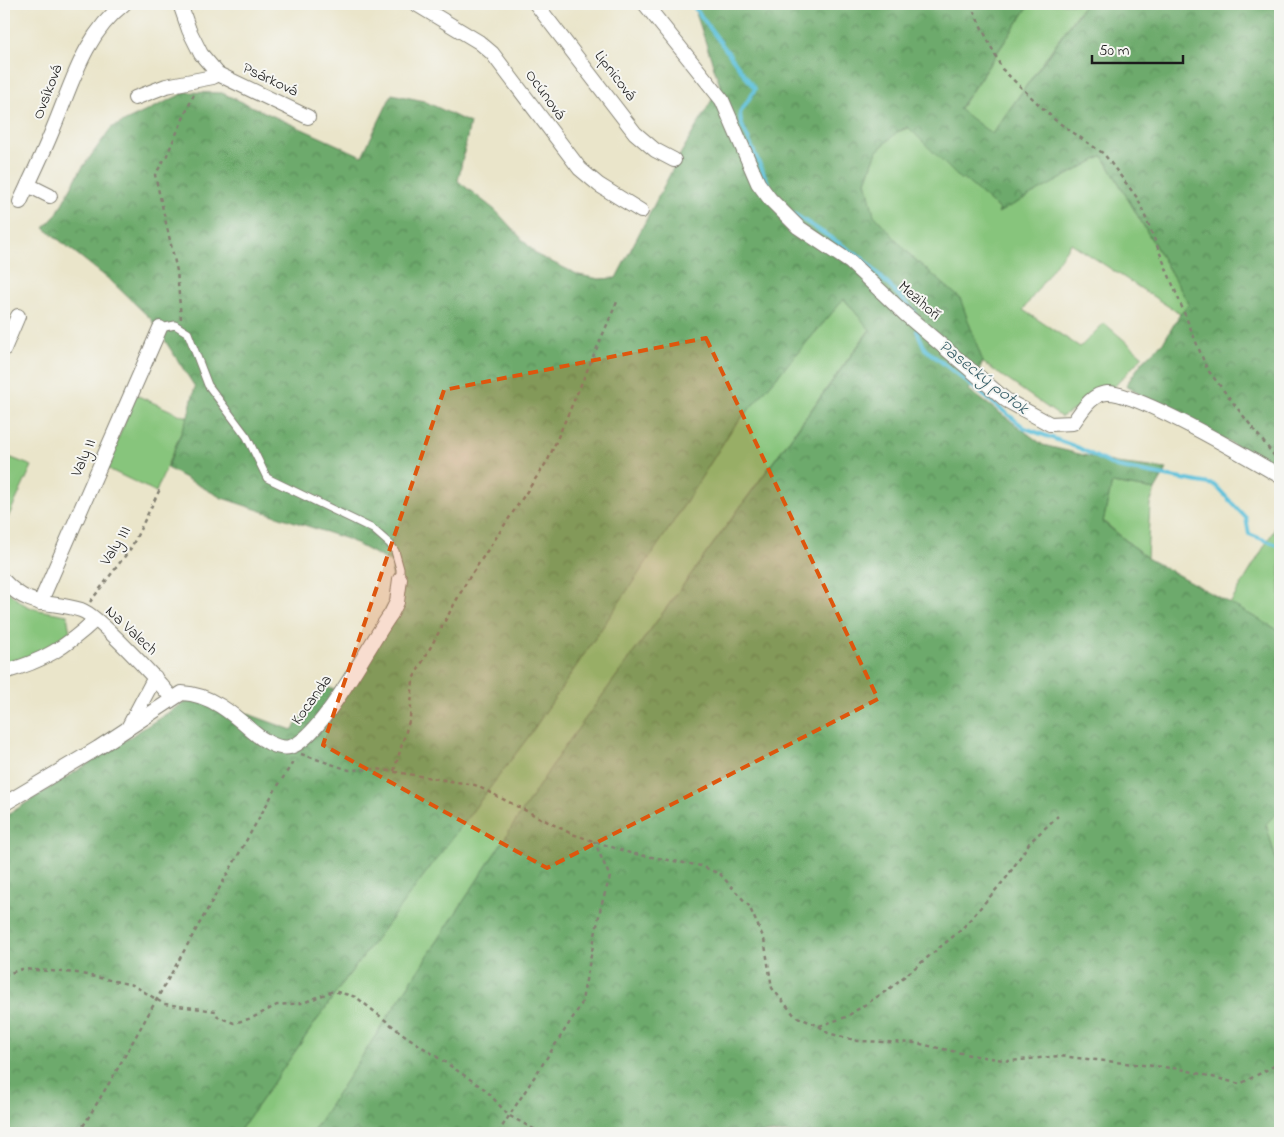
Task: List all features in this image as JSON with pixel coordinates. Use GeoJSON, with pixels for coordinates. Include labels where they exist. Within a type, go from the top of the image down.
{"type":"FeatureCollection","features":[{"type":"Feature","properties":{"kind":"street","name":"Ovsíková"},"geometry":{"type":"LineString","coordinates":[[20,202],[86,50],[105,22],[124,4]]}},
{"type":"Feature","properties":{"kind":"street","name":"Psárková"},"geometry":{"type":"LineString","coordinates":[[180,4],[189,30],[201,54],[218,74],[308,118]]}},
{"type":"Feature","properties":{"kind":"street","name":"Ocúnová"},"geometry":{"type":"LineString","coordinates":[[416,4],[479,42],[492,53],[580,169],[599,185],[641,211]]}},
{"type":"Feature","properties":{"kind":"street","name":"Lipnicová"},"geometry":{"type":"LineString","coordinates":[[536,4],[636,133],[655,150],[674,160]]}},
{"type":"Feature","properties":{"kind":"street","name":"Mezihoří"},"geometry":{"type":"LineString","coordinates":[[646,4],[722,100],[758,183],[770,199],[798,227],[850,262],[905,314],[1006,400],[1050,424],[1073,422],[1091,399],[1107,393],[1135,399],[1280,476]]}},
{"type":"Feature","properties":{"kind":"street","name":"Psárková"},"geometry":{"type":"LineString","coordinates":[[135,98],[166,86],[201,80],[218,74]]}},
{"type":"Feature","properties":{"kind":"street"},"geometry":{"type":"LineString","coordinates":[[28,185],[50,196]]}},
{"type":"Feature","properties":{"kind":"street"},"geometry":{"type":"LineString","coordinates":[[4,348],[18,316]]}},
{"type":"Feature","properties":{"kind":"street","name":"Valy II"},"geometry":{"type":"LineString","coordinates":[[40,603],[160,328]]}},
{"type":"Feature","properties":{"kind":"street","name":"Kocanda"},"geometry":{"type":"LineString","coordinates":[[172,698],[182,693],[197,696],[226,709],[265,740],[283,748],[296,744],[307,738],[327,713],[391,614],[397,602],[400,579]]}},
{"type":"Feature","properties":{"kind":"street","name":"Na Valech"},"geometry":{"type":"LineString","coordinates":[[4,581],[20,595],[40,603],[82,610],[155,677],[172,698]]}},
{"type":"Feature","properties":{"kind":"street"},"geometry":{"type":"LineString","coordinates":[[4,672],[45,659],[77,637],[95,620]]}},
{"type":"Feature","properties":{"kind":"street"},"geometry":{"type":"LineString","coordinates":[[126,731],[155,677]]}},
{"type":"Feature","properties":{"kind":"street"},"geometry":{"type":"LineString","coordinates":[[4,804],[126,731],[172,698]]}},
{"type":"Feature","properties":{"kind":"lane"},"geometry":{"type":"LineString","coordinates":[[160,328],[166,325],[182,328],[188,333],[208,386],[247,437],[267,478],[373,530],[390,544],[394,551],[400,569],[400,579]]}},
{"type":"Feature","properties":{"kind":"path"},"geometry":{"type":"LineString","coordinates":[[970,4],[1002,70],[1055,120],[1104,154],[1138,200],[1207,368],[1280,464]]}},
{"type":"Feature","properties":{"kind":"path"},"geometry":{"type":"LineString","coordinates":[[182,328],[177,271],[155,174],[167,155],[201,80]]}},
{"type":"Feature","properties":{"kind":"path"},"geometry":{"type":"LineString","coordinates":[[394,771],[410,718],[413,679],[467,581],[548,460],[617,302]]}},
{"type":"Feature","properties":{"kind":"path","name":"Valy III"},"geometry":{"type":"LineString","coordinates":[[82,610],[131,548],[160,489]]}},
{"type":"Feature","properties":{"kind":"path"},"geometry":{"type":"LineString","coordinates":[[79,1133],[114,1075],[272,795],[298,753],[350,770],[377,769],[394,771],[475,785],[572,834],[630,853],[701,866],[720,874],[749,906],[764,939],[772,988],[795,1016],[819,1026],[828,1033],[858,1041],[916,1043],[970,1055],[1010,1061],[1059,1056],[1181,1069],[1240,1084],[1274,1066],[1280,1066]]}},
{"type":"Feature","properties":{"kind":"path"},"geometry":{"type":"LineString","coordinates":[[819,1026],[846,1016],[889,989],[961,930],[1008,877],[1030,842],[1058,816]]}},
{"type":"Feature","properties":{"kind":"path"},"geometry":{"type":"LineString","coordinates":[[498,1133],[581,1005],[601,906],[610,877],[594,841]]}},
{"type":"Feature","properties":{"kind":"path"},"geometry":{"type":"LineString","coordinates":[[4,975],[22,969],[77,973],[133,985],[164,1004],[216,1012],[218,1017],[234,1023],[252,1018],[277,1005],[303,1003],[333,991],[356,997],[400,1032],[486,1090],[508,1115],[541,1133]]}},
{"type":"Feature","properties":{"kind":"highlighted area"},"geometry":{"type":"Polygon","coordinates":[[[706,338],[878,699],[547,868],[323,745],[444,390],[706,338]]]}},
{"type":"Feature","properties":{"kind":"green space"},"geometry":{"type":"Polygon","coordinates":[[[693,4],[1030,4],[959,109],[992,134],[1085,4],[1280,4],[1280,469],[1146,399],[1126,385],[1142,362],[1164,341],[1180,314],[1189,304],[1103,156],[998,213],[1000,210],[965,180],[960,179],[908,127],[897,132],[877,151],[866,181],[874,215],[912,257],[960,298],[983,362],[969,390],[1043,445],[1116,463],[1167,469],[1155,490],[1112,483],[1103,522],[1147,558],[1280,631],[1280,810],[1266,824],[1280,874],[1280,1133],[312,1133],[561,752],[870,330],[844,299],[732,429],[670,527],[529,736],[345,980],[238,1133],[4,1133],[4,817],[188,700],[226,706],[292,730],[324,686],[338,691],[366,650],[395,591],[392,572],[394,564],[347,539],[222,498],[167,468],[188,416],[195,387],[151,319],[111,281],[44,228],[56,215],[80,171],[111,128],[186,92],[222,93],[362,156],[392,94],[424,101],[470,123],[458,181],[495,210],[537,255],[579,275],[599,279],[616,278],[681,153],[720,86],[693,4]]]}},
{"type":"Feature","properties":{"kind":"green space"},"geometry":{"type":"Polygon","coordinates":[[[1030,4],[1084,4],[960,179],[965,179],[1001,211],[1103,156],[1189,304],[1180,314],[1071,243],[1023,310],[1080,347],[1104,323],[1143,356],[1113,388],[1061,417],[982,362],[912,257],[873,215],[866,181],[877,151],[897,132],[959,110],[1030,4]]]}},
{"type":"Feature","properties":{"kind":"green space"},"geometry":{"type":"Polygon","coordinates":[[[844,299],[870,329],[561,752],[312,1133],[238,1133],[345,980],[529,736],[670,527],[732,429],[844,299]]]}},
{"type":"Feature","properties":{"kind":"green space"},"geometry":{"type":"Polygon","coordinates":[[[136,395],[183,416],[188,416],[156,492],[106,468],[136,395]]]}},
{"type":"Feature","properties":{"kind":"green space"},"geometry":{"type":"Polygon","coordinates":[[[4,455],[32,466],[4,526],[4,455]]]}},
{"type":"Feature","properties":{"kind":"green space"},"geometry":{"type":"Polygon","coordinates":[[[1112,483],[1155,490],[1150,504],[1147,558],[1103,521],[1112,483]]]}},
{"type":"Feature","properties":{"kind":"green space"},"geometry":{"type":"Polygon","coordinates":[[[1280,520],[1280,631],[1230,604],[1280,520]]]}},
{"type":"Feature","properties":{"kind":"green space"},"geometry":{"type":"Polygon","coordinates":[[[4,587],[26,605],[40,610],[67,615],[70,633],[39,657],[4,664],[4,587]]]}},
{"type":"Feature","properties":{"kind":"green space"},"geometry":{"type":"Polygon","coordinates":[[[1280,810],[1280,874],[1266,824],[1280,810]]]}},
{"type":"Feature","properties":{"kind":"waterway","name":"Pasecký potok"},"geometry":{"type":"LineString","coordinates":[[692,4],[755,89],[740,113],[741,123],[773,194]]}},
{"type":"Feature","properties":{"kind":"waterway","name":"Pasecký potok"},"geometry":{"type":"LineString","coordinates":[[794,214],[862,258],[914,311],[915,317]]}},
{"type":"Feature","properties":{"kind":"waterway","name":"Pasecký potok"},"geometry":{"type":"LineString","coordinates":[[917,331],[925,349],[1025,428],[1079,448],[1116,467],[1215,485],[1246,518],[1249,534],[1280,546]]}}]}
